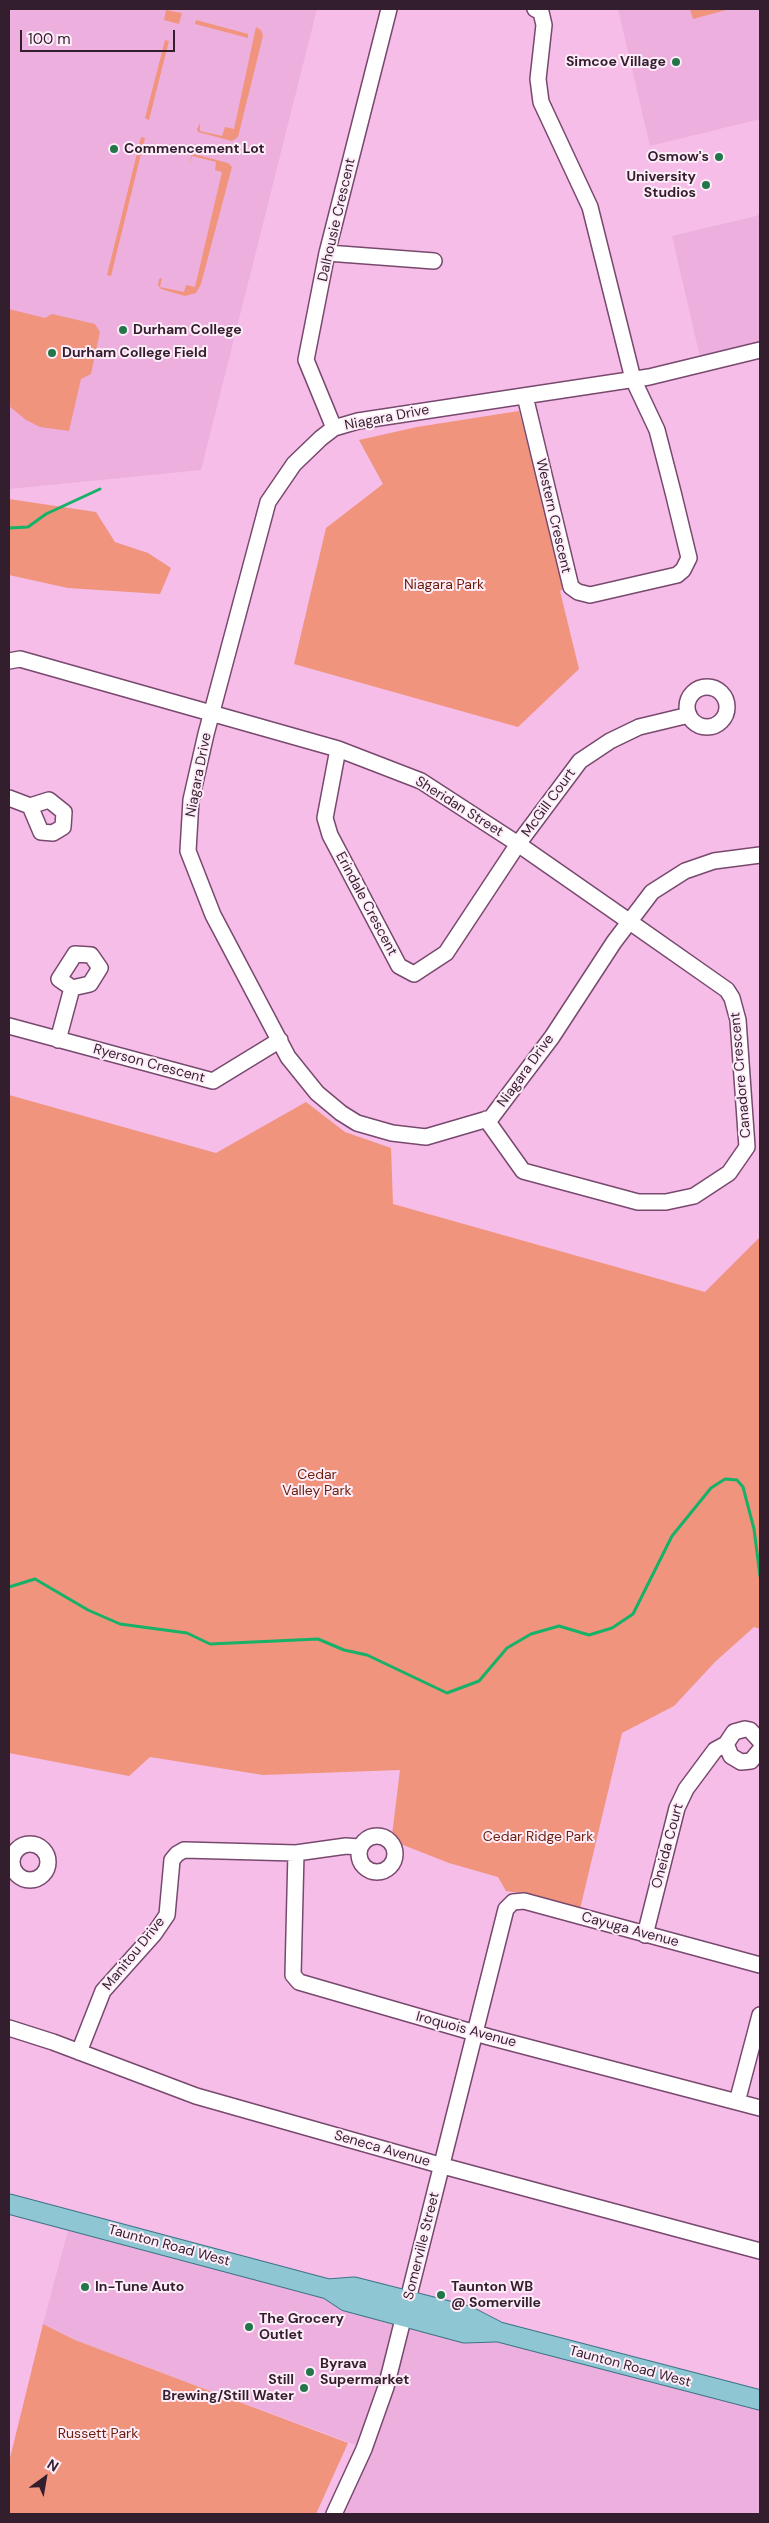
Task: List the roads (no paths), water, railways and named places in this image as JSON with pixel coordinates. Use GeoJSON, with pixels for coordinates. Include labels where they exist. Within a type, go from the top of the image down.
{"type":"FeatureCollection","features":[{"type":"Feature","properties":{"kind":"main road","name":"Taunton Road West"},"geometry":{"type":"LineString","coordinates":[[9,2204],[328,2289],[346,2301],[468,2316],[499,2332],[760,2400]]}},
{"type":"Feature","properties":{"kind":"street","name":"Dalhousie Crescent"},"geometry":{"type":"LineString","coordinates":[[334,428],[306,360],[327,253],[390,9]]}},
{"type":"Feature","properties":{"kind":"street"},"geometry":{"type":"LineString","coordinates":[[535,9],[541,12],[544,25],[538,79],[541,102],[590,207],[634,379]]}},
{"type":"Feature","properties":{"kind":"street"},"geometry":{"type":"LineString","coordinates":[[327,253],[434,261]]}},
{"type":"Feature","properties":{"kind":"street","name":"Niagara Drive"},"geometry":{"type":"LineString","coordinates":[[760,350],[634,379],[358,421],[334,428],[321,438],[294,464],[268,502],[211,714],[191,800],[188,851],[212,915],[288,1056],[317,1093],[341,1114],[357,1123],[392,1133],[426,1137],[491,1118],[514,1089],[652,892],[686,871],[714,861],[760,854]]}},
{"type":"Feature","properties":{"kind":"street","name":"Western Crescent"},"geometry":{"type":"LineString","coordinates":[[525,396],[568,579],[571,587],[578,592],[590,595],[677,575],[683,570],[689,558],[657,430],[634,379]]}},
{"type":"Feature","properties":{"kind":"street"},"geometry":{"type":"LineString","coordinates":[[9,661],[20,659],[211,714]]}},
{"type":"Feature","properties":{"kind":"street","name":"Sheridan Street"},"geometry":{"type":"LineString","coordinates":[[211,714],[338,749],[421,781],[518,844],[630,922]]}},
{"type":"Feature","properties":{"kind":"street","name":"McGill Court"},"geometry":{"type":"LineString","coordinates":[[518,844],[580,761],[610,741],[639,727],[689,714]]}},
{"type":"Feature","properties":{"kind":"street","name":"Erindale Crescent"},"geometry":{"type":"LineString","coordinates":[[338,749],[325,818],[330,835],[399,966],[406,970],[414,974],[446,953],[518,844]]}},
{"type":"Feature","properties":{"kind":"street"},"geometry":{"type":"LineString","coordinates":[[9,798],[30,806]]}},
{"type":"Feature","properties":{"kind":"street","name":"Canadore Crescent"},"geometry":{"type":"LineString","coordinates":[[486,1119],[523,1171],[638,1202],[666,1202],[694,1196],[729,1173],[747,1147],[738,1020],[732,998],[727,990],[630,922]]}},
{"type":"Feature","properties":{"kind":"street"},"geometry":{"type":"LineString","coordinates":[[58,1040],[72,988]]}},
{"type":"Feature","properties":{"kind":"street","name":"Ryerson Crescent"},"geometry":{"type":"LineString","coordinates":[[9,1026],[213,1082],[280,1040]]}},
{"type":"Feature","properties":{"kind":"street","name":"Oneida Court"},"geometry":{"type":"LineString","coordinates":[[645,1934],[680,1800],[716,1750],[726,1744],[734,1732],[745,1729],[755,1733],[760,1741]]}},
{"type":"Feature","properties":{"kind":"street"},"geometry":{"type":"LineString","coordinates":[[726,1744],[732,1756],[741,1762],[751,1761],[760,1750]]}},
{"type":"Feature","properties":{"kind":"street","name":"Manitou Drive"},"geometry":{"type":"LineString","coordinates":[[79,2052],[103,1991],[154,1934],[166,1915],[172,1860],[177,1854],[184,1850],[296,1853],[346,1846],[359,1847]]}},
{"type":"Feature","properties":{"kind":"street","name":"Iroquois Avenue"},"geometry":{"type":"LineString","coordinates":[[296,1853],[293,1975],[299,1982],[476,2033],[760,2108]]}},
{"type":"Feature","properties":{"kind":"street","name":"Cayuga Avenue"},"geometry":{"type":"LineString","coordinates":[[505,1913],[513,1902],[524,1901],[760,1965]]}},
{"type":"Feature","properties":{"kind":"street","name":"Somerville Street"},"geometry":{"type":"LineString","coordinates":[[334,2514],[374,2424],[406,2309],[505,1913]]}},
{"type":"Feature","properties":{"kind":"street"},"geometry":{"type":"LineString","coordinates":[[737,2102],[760,2015]]}},
{"type":"Feature","properties":{"kind":"street","name":"Seneca Avenue"},"geometry":{"type":"LineString","coordinates":[[9,2028],[196,2096],[442,2166],[760,2251]]}},
{"type":"Feature","properties":{"kind":"waterway"},"geometry":{"type":"LineString","coordinates":[[9,528],[28,527],[46,514],[100,489]]}},
{"type":"Feature","properties":{"kind":"waterway"},"geometry":{"type":"LineString","coordinates":[[9,1587],[35,1579],[88,1610],[120,1624],[187,1633],[210,1644],[318,1639],[344,1650],[367,1655],[447,1693],[479,1681],[507,1648],[531,1634],[559,1626],[589,1635],[612,1628],[633,1614],[672,1536],[711,1488],[725,1479],[737,1480],[743,1487],[754,1529],[760,1576]]}},
{"type":"Feature","properties":{"kind":"place","name":"Simcoe Village"},"geometry":{"type":"Point","coordinates":[676,62]}},
{"type":"Feature","properties":{"kind":"place","name":"Commencement Lot"},"geometry":{"type":"Point","coordinates":[114,149]}},
{"type":"Feature","properties":{"kind":"place","name":"Osmow's"},"geometry":{"type":"Point","coordinates":[719,157]}},
{"type":"Feature","properties":{"kind":"place","name":"University Studios"},"geometry":{"type":"Point","coordinates":[706,185]}},
{"type":"Feature","properties":{"kind":"place","name":"Durham College"},"geometry":{"type":"Point","coordinates":[123,330]}},
{"type":"Feature","properties":{"kind":"place","name":"Durham College Field"},"geometry":{"type":"Point","coordinates":[52,353]}},
{"type":"Feature","properties":{"kind":"place","name":"In-Tune Auto"},"geometry":{"type":"Point","coordinates":[85,2287]}},
{"type":"Feature","properties":{"kind":"place","name":"Taunton WB @ Somerville"},"geometry":{"type":"Point","coordinates":[441,2295]}},
{"type":"Feature","properties":{"kind":"place","name":"The Grocery Outlet"},"geometry":{"type":"Point","coordinates":[249,2327]}},
{"type":"Feature","properties":{"kind":"place","name":"Byrava Supermarket"},"geometry":{"type":"Point","coordinates":[310,2372]}},
{"type":"Feature","properties":{"kind":"place","name":"Still Brewing/Still Water"},"geometry":{"type":"Point","coordinates":[304,2388]}},
{"type":"Feature","properties":{"kind":"park label","name":"Niagara Park"},"geometry":{"type":"Point","coordinates":[444,585]}},
{"type":"Feature","properties":{"kind":"park label","name":"Cedar Valley Park"},"geometry":{"type":"Point","coordinates":[317,1484]}},
{"type":"Feature","properties":{"kind":"park label","name":"Cedar Ridge Park"},"geometry":{"type":"Point","coordinates":[538,1837]}},
{"type":"Feature","properties":{"kind":"park label","name":"Russett Park"},"geometry":{"type":"Point","coordinates":[98,2434]}}]}
